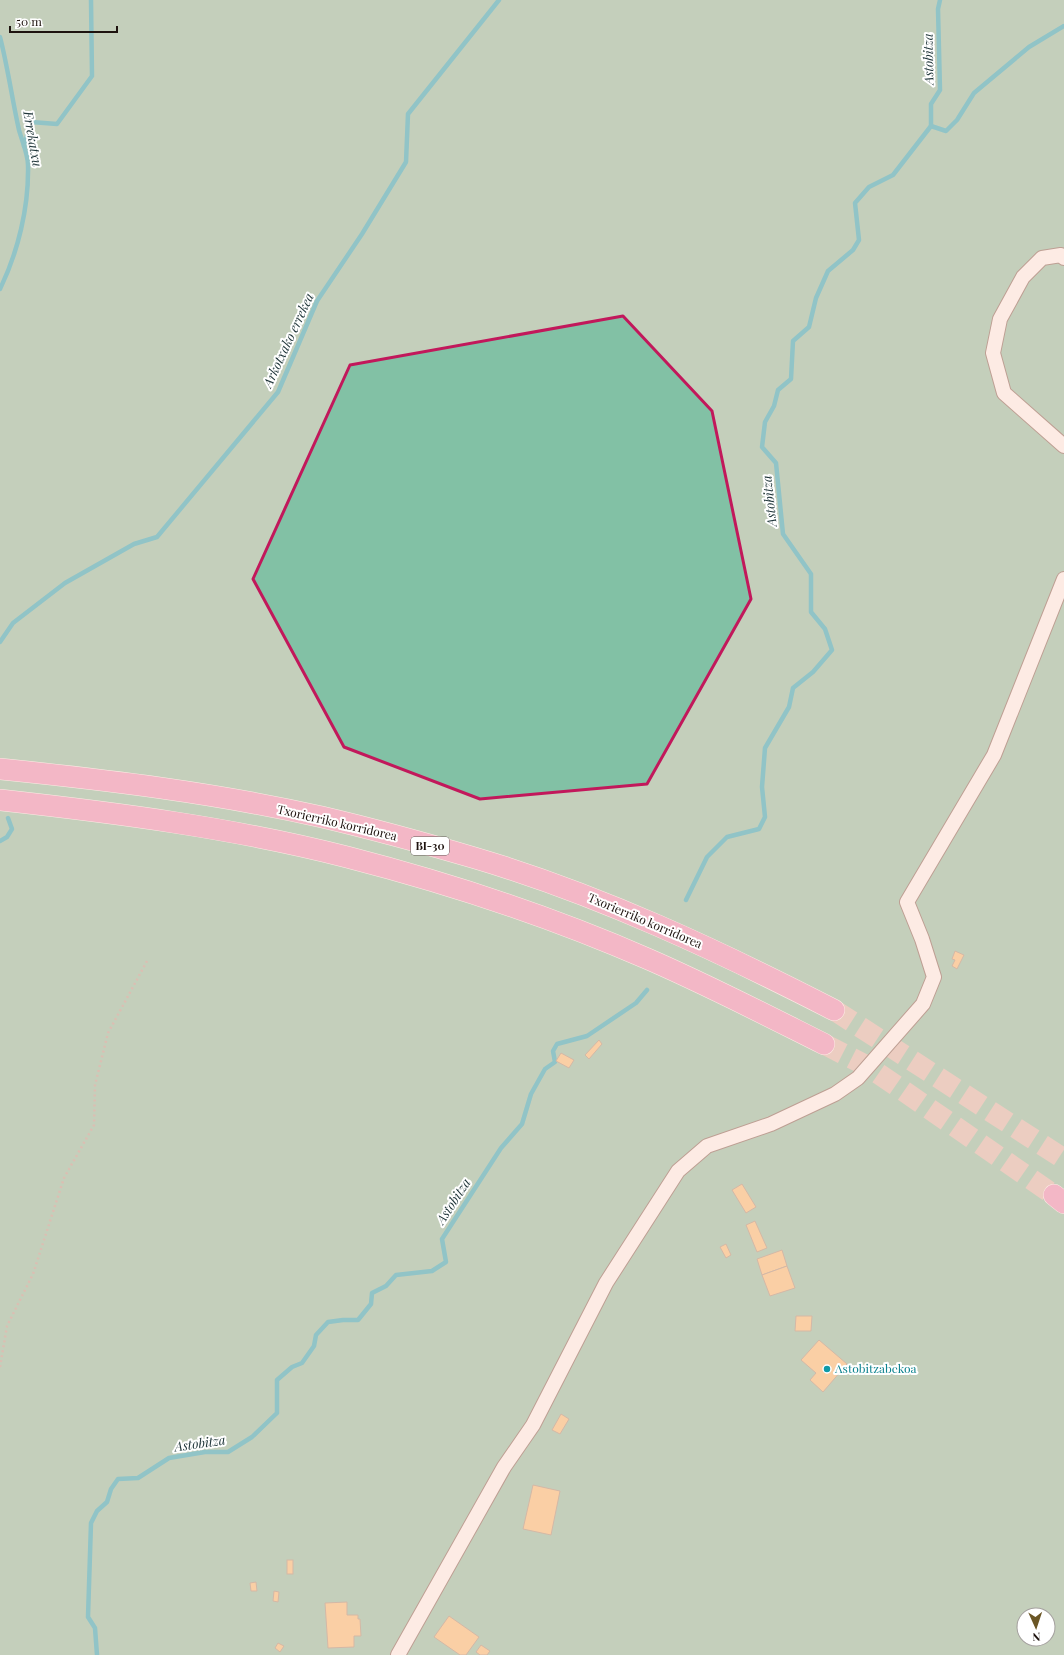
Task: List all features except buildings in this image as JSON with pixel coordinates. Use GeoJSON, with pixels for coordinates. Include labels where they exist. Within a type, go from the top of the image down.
{"type":"FeatureCollection","features":[{"type":"Feature","properties":{"kind":"highway","name":"Txorierriko korridorea"},"geometry":{"type":"LineString","coordinates":[[0,769],[158,788],[275,808],[322,818],[475,858],[559,887],[665,928],[769,976],[834,1010]]}},
{"type":"Feature","properties":{"kind":"highway"},"geometry":{"type":"LineString","coordinates":[[0,800],[129,816],[262,837],[348,857],[398,871],[524,912],[646,958],[824,1044]]}},
{"type":"Feature","properties":{"kind":"street"},"geometry":{"type":"LineString","coordinates":[[1064,258],[1061,255],[1042,258],[1022,277],[1000,319],[993,353],[1004,393],[1064,446]]}},
{"type":"Feature","properties":{"kind":"street"},"geometry":{"type":"LineString","coordinates":[[398,1655],[504,1467],[533,1425],[606,1283],[678,1172],[706,1146],[771,1124],[835,1094],[858,1078],[923,1004],[934,977],[922,939],[907,902],[994,755],[1030,669],[1064,579]]}},
{"type":"Feature","properties":{"kind":"path"},"geometry":{"type":"LineString","coordinates":[[0,1367],[7,1326],[33,1274],[64,1178],[94,1125],[95,1085],[108,1033],[146,961]]}},
{"type":"Feature","properties":{"kind":"highlighted area"},"geometry":{"type":"Polygon","coordinates":[[[623,316],[712,411],[751,599],[647,784],[480,799],[344,747],[253,579],[350,365],[623,316]]]}},
{"type":"Feature","properties":{"kind":"green space"},"geometry":{"type":"Polygon","coordinates":[[[0,0],[1064,0],[1064,1655],[0,1655],[0,0]]]}},
{"type":"Feature","properties":{"kind":"waterway"},"geometry":{"type":"LineString","coordinates":[[24,146],[31,122],[57,124],[92,76],[91,0]]}},
{"type":"Feature","properties":{"kind":"waterway","name":"Arkotxako errekea"},"geometry":{"type":"LineString","coordinates":[[0,642],[13,623],[65,583],[134,544],[157,537],[278,392],[317,301],[362,234],[406,162],[408,114],[499,0]]}},
{"type":"Feature","properties":{"kind":"waterway","name":"Astobitza"},"geometry":{"type":"LineString","coordinates":[[686,900],[707,857],[727,837],[759,829],[765,817],[762,787],[765,748],[789,707],[793,688],[813,672],[832,650],[825,629],[811,612],[811,574],[783,534],[776,463],[762,447],[765,422],[774,406],[778,390],[791,379],[793,341],[809,327],[816,298],[828,271],[853,250],[859,240],[855,203],[869,187],[893,175],[931,126],[931,104],[940,90],[938,9],[940,0]]}},
{"type":"Feature","properties":{"kind":"waterway"},"geometry":{"type":"LineString","coordinates":[[931,126],[946,131],[957,120],[974,93],[1029,47],[1064,26]]}},
{"type":"Feature","properties":{"kind":"waterway","name":"Errekatxu"},"geometry":{"type":"LineString","coordinates":[[0,37],[19,130],[28,161],[27,197],[21,229],[12,260],[0,289]]}},
{"type":"Feature","properties":{"kind":"waterway","name":"Arkotxako errekea"},"geometry":{"type":"LineString","coordinates":[[0,841],[7,837],[12,829],[8,818]]}},
{"type":"Feature","properties":{"kind":"waterway","name":"Astobitza"},"geometry":{"type":"LineString","coordinates":[[97,1655],[95,1628],[88,1617],[91,1523],[97,1511],[107,1502],[111,1489],[118,1479],[138,1478],[169,1458],[205,1452],[228,1452],[252,1437],[277,1413],[277,1380],[292,1367],[302,1363],[314,1346],[316,1335],[328,1322],[358,1320],[371,1304],[372,1293],[386,1286],[396,1275],[432,1271],[446,1262],[442,1239],[501,1148],[522,1124],[531,1094],[545,1069],[555,1062],[553,1051],[557,1044],[587,1036],[636,1003],[647,990]]}},
{"type":"Feature","properties":{"kind":"tunnel"},"geometry":{"type":"LineString","coordinates":[[834,1010],[1064,1159]]}},
{"type":"Feature","properties":{"kind":"tunnel"},"geometry":{"type":"LineString","coordinates":[[824,1044],[869,1067],[1054,1195]]}},
{"type":"Feature","properties":{"kind":"place","name":"Astobitzabekoa"},"geometry":{"type":"Point","coordinates":[827,1369]}}]}
